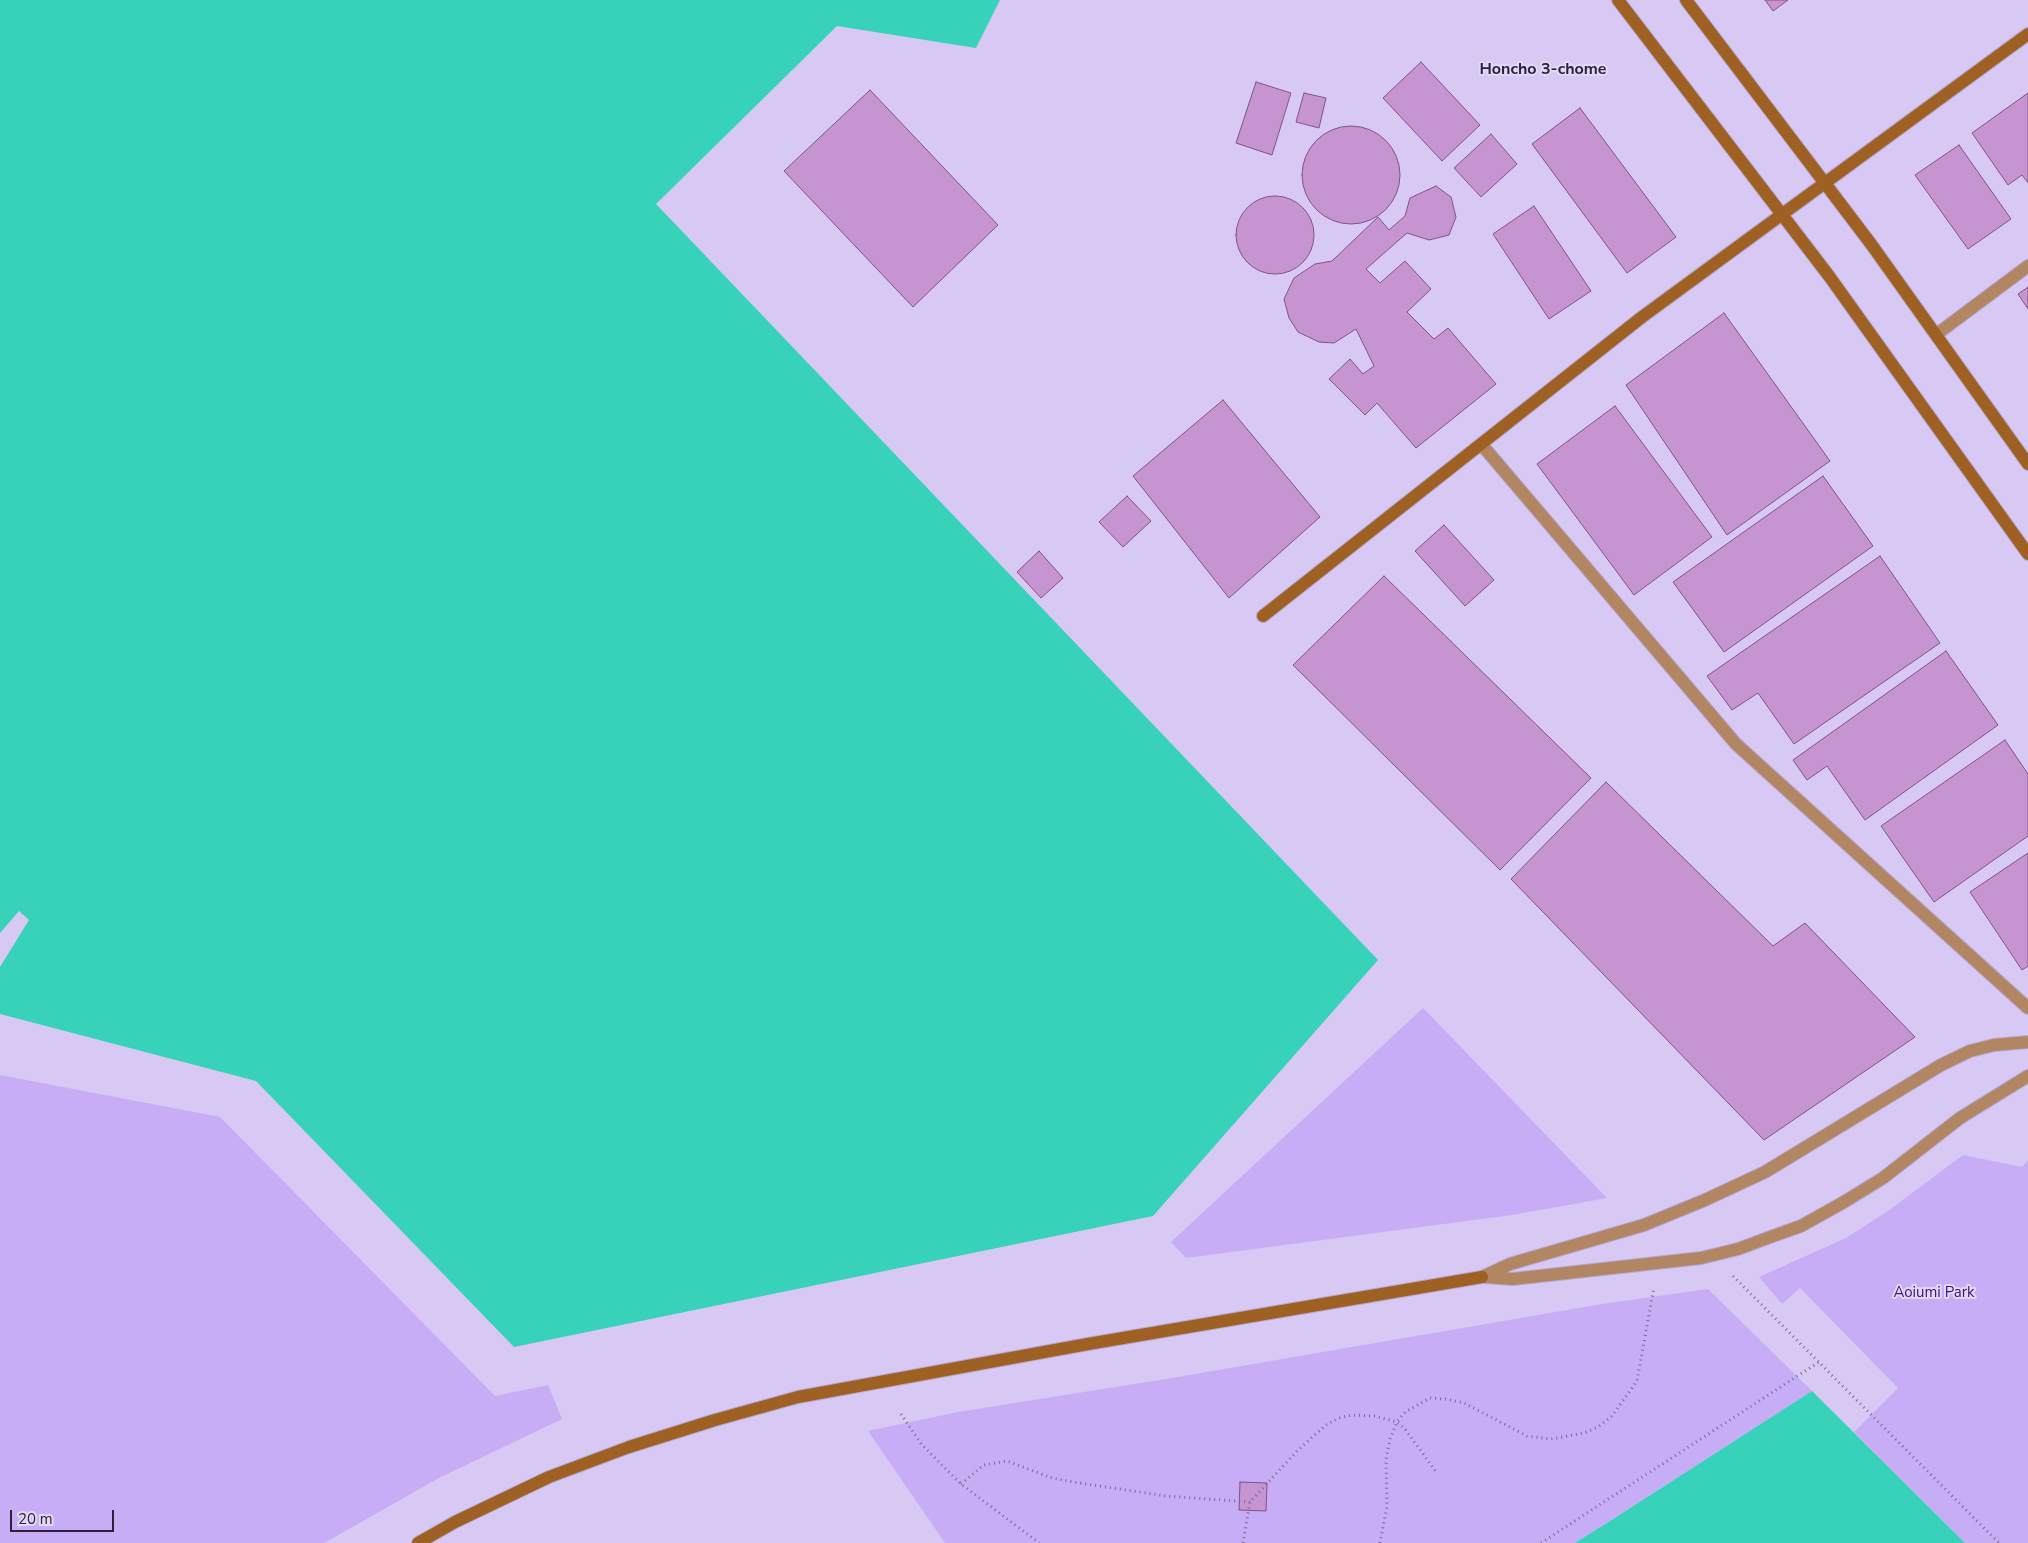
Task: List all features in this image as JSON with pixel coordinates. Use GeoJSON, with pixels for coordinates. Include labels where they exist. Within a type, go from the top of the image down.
{"type":"FeatureCollection","features":[{"type":"Feature","properties":{"kind":"street"},"geometry":{"type":"LineString","coordinates":[[1618,0],[1829,276],[2028,554]]}},
{"type":"Feature","properties":{"kind":"street"},"geometry":{"type":"LineString","coordinates":[[1686,0],[1937,334],[2028,464]]}},
{"type":"Feature","properties":{"kind":"street"},"geometry":{"type":"LineString","coordinates":[[1263,616],[1642,317],[2028,34]]}},
{"type":"Feature","properties":{"kind":"street"},"geometry":{"type":"LineString","coordinates":[[1937,334],[2028,266]]}},
{"type":"Feature","properties":{"kind":"street"},"geometry":{"type":"LineString","coordinates":[[1482,445],[1736,744],[2028,1008]]}},
{"type":"Feature","properties":{"kind":"street"},"geometry":{"type":"LineString","coordinates":[[1482,1277],[1510,1264],[1644,1225],[1705,1200],[1765,1172],[1941,1065],[1970,1051],[1994,1045],[2028,1042]]}},
{"type":"Feature","properties":{"kind":"street"},"geometry":{"type":"LineString","coordinates":[[418,1543],[455,1522],[549,1477],[629,1447],[798,1398],[867,1383],[1482,1277],[1513,1280],[1701,1258],[1738,1249],[1800,1226],[1844,1202],[1883,1178],[1967,1114],[2028,1076]]}},
{"type":"Feature","properties":{"kind":"path"},"geometry":{"type":"LineString","coordinates":[[1732,1274],[1999,1543]]}},
{"type":"Feature","properties":{"kind":"path"},"geometry":{"type":"LineString","coordinates":[[1380,1543],[1387,1506],[1386,1460],[1390,1439],[1397,1422],[1405,1412],[1417,1403],[1430,1398],[1446,1398],[1464,1403],[1527,1436],[1551,1439],[1598,1427],[1612,1416],[1637,1381],[1654,1286]]}},
{"type":"Feature","properties":{"kind":"path"},"geometry":{"type":"LineString","coordinates":[[1541,1543],[1819,1362]]}},
{"type":"Feature","properties":{"kind":"path"},"geometry":{"type":"LineString","coordinates":[[901,1414],[922,1445],[961,1484],[1039,1543]]}},
{"type":"Feature","properties":{"kind":"path"},"geometry":{"type":"LineString","coordinates":[[1243,1543],[1250,1502],[1276,1472],[1326,1425],[1339,1418],[1352,1415],[1374,1416],[1397,1422],[1405,1429],[1437,1473]]}},
{"type":"Feature","properties":{"kind":"path"},"geometry":{"type":"LineString","coordinates":[[961,1484],[984,1465],[1007,1461],[1052,1478],[1073,1482],[1166,1496],[1250,1502]]}},
{"type":"Feature","properties":{"kind":"green space"},"geometry":{"type":"Polygon","coordinates":[[[1423,1008],[1607,1198],[1512,1215],[1186,1258],[1171,1242],[1423,1008]]]}},
{"type":"Feature","properties":{"kind":"green space"},"geometry":{"type":"Polygon","coordinates":[[[0,1075],[220,1117],[495,1396],[548,1385],[562,1419],[439,1478],[324,1543],[0,1543],[0,1075]]]}},
{"type":"Feature","properties":{"kind":"green space","name":"Aoiumi Park"},"geometry":{"type":"Polygon","coordinates":[[[1963,1155],[2022,1167],[2028,1160],[2028,1543],[1965,1543],[1854,1432],[1898,1388],[1800,1288],[1782,1304],[1759,1277],[1846,1238],[1888,1211],[1963,1155]]]}},
{"type":"Feature","properties":{"kind":"green space"},"geometry":{"type":"Polygon","coordinates":[[[1708,1289],[1812,1391],[1575,1543],[945,1543],[868,1431],[958,1412],[1172,1378],[1602,1304],[1708,1289]]]}},
{"type":"Feature","properties":{"kind":"shaded area"},"geometry":{"type":"Polygon","coordinates":[[[0,0],[1000,0],[976,48],[837,26],[656,204],[1378,960],[1153,1216],[514,1347],[256,1081],[0,1014],[0,967],[29,920],[19,911],[0,933],[0,0]]]}},
{"type":"Feature","properties":{"kind":"shaded area"},"geometry":{"type":"Polygon","coordinates":[[[1812,1391],[1965,1543],[1575,1543],[1613,1519],[1812,1391]]]}},
{"type":"Feature","properties":{"kind":"building"},"geometry":{"type":"Polygon","coordinates":[[[1765,0],[1788,0],[1773,11],[1765,0]]]}},
{"type":"Feature","properties":{"kind":"building"},"geometry":{"type":"Polygon","coordinates":[[[1421,62],[1480,125],[1442,161],[1383,98],[1421,62]]]}},
{"type":"Feature","properties":{"kind":"building"},"geometry":{"type":"Polygon","coordinates":[[[1256,82],[1291,93],[1272,155],[1236,143],[1256,82]]]}},
{"type":"Feature","properties":{"kind":"building"},"geometry":{"type":"Polygon","coordinates":[[[870,90],[998,225],[913,307],[784,171],[870,90]]]}},
{"type":"Feature","properties":{"kind":"building"},"geometry":{"type":"Polygon","coordinates":[[[1304,93],[1326,98],[1319,128],[1296,122],[1304,93]]]}},
{"type":"Feature","properties":{"kind":"building"},"geometry":{"type":"Polygon","coordinates":[[[2028,93],[2028,183],[2022,175],[2008,185],[1972,133],[2028,93]]]}},
{"type":"Feature","properties":{"kind":"building"},"geometry":{"type":"Polygon","coordinates":[[[1580,108],[1676,237],[1627,273],[1532,144],[1580,108]]]}},
{"type":"Feature","properties":{"kind":"building"},"geometry":{"type":"Polygon","coordinates":[[[1351,126],[1370,130],[1386,140],[1396,156],[1400,175],[1396,194],[1386,210],[1370,220],[1351,224],[1332,220],[1316,210],[1306,194],[1302,175],[1306,156],[1316,140],[1332,130],[1351,126]]]}},
{"type":"Feature","properties":{"kind":"building"},"geometry":{"type":"Polygon","coordinates":[[[1491,134],[1517,164],[1481,197],[1454,168],[1491,134]]]}},
{"type":"Feature","properties":{"kind":"building"},"geometry":{"type":"Polygon","coordinates":[[[1959,145],[2011,219],[1968,249],[1915,175],[1959,145]]]}},
{"type":"Feature","properties":{"kind":"building"},"geometry":{"type":"Polygon","coordinates":[[[1436,186],[1451,197],[1456,217],[1449,235],[1429,240],[1407,233],[1366,269],[1380,283],[1405,261],[1431,289],[1407,312],[1434,339],[1448,328],[1496,384],[1416,448],[1377,403],[1365,415],[1329,379],[1350,359],[1363,374],[1374,366],[1356,329],[1334,343],[1319,342],[1298,332],[1289,318],[1284,299],[1294,278],[1315,264],[1332,261],[1378,217],[1389,230],[1405,216],[1410,198],[1436,186]]]}},
{"type":"Feature","properties":{"kind":"building"},"geometry":{"type":"Polygon","coordinates":[[[1267,196],[1283,196],[1297,202],[1308,213],[1314,227],[1314,243],[1308,257],[1297,268],[1283,274],[1267,274],[1253,268],[1242,257],[1236,243],[1236,227],[1242,213],[1253,202],[1267,196]]]}},
{"type":"Feature","properties":{"kind":"building"},"geometry":{"type":"Polygon","coordinates":[[[1534,206],[1591,291],[1549,319],[1493,234],[1534,206]]]}},
{"type":"Feature","properties":{"kind":"building"},"geometry":{"type":"Polygon","coordinates":[[[2028,287],[2028,309],[2018,294],[2028,287]]]}},
{"type":"Feature","properties":{"kind":"building"},"geometry":{"type":"Polygon","coordinates":[[[1724,313],[1830,461],[1727,535],[1626,385],[1724,313]]]}},
{"type":"Feature","properties":{"kind":"building"},"geometry":{"type":"Polygon","coordinates":[[[1223,400],[1320,517],[1229,598],[1133,476],[1223,400]]]}},
{"type":"Feature","properties":{"kind":"building"},"geometry":{"type":"Polygon","coordinates":[[[1615,406],[1712,537],[1634,595],[1537,464],[1615,406]]]}},
{"type":"Feature","properties":{"kind":"building"},"geometry":{"type":"Polygon","coordinates":[[[1823,476],[1873,546],[1724,652],[1673,582],[1823,476]]]}},
{"type":"Feature","properties":{"kind":"building"},"geometry":{"type":"Polygon","coordinates":[[[1127,496],[1151,521],[1123,547],[1099,522],[1127,496]]]}},
{"type":"Feature","properties":{"kind":"building"},"geometry":{"type":"Polygon","coordinates":[[[1444,525],[1494,580],[1465,606],[1415,551],[1444,525]]]}},
{"type":"Feature","properties":{"kind":"building"},"geometry":{"type":"Polygon","coordinates":[[[1039,551],[1063,578],[1041,598],[1017,572],[1039,551]]]}},
{"type":"Feature","properties":{"kind":"building"},"geometry":{"type":"Polygon","coordinates":[[[1880,556],[1940,643],[1794,744],[1758,693],[1732,710],[1707,676],[1880,556]]]}},
{"type":"Feature","properties":{"kind":"building"},"geometry":{"type":"Polygon","coordinates":[[[1384,576],[1591,778],[1500,870],[1293,665],[1384,576]]]}},
{"type":"Feature","properties":{"kind":"building"},"geometry":{"type":"Polygon","coordinates":[[[1946,651],[1998,725],[1865,820],[1827,766],[1807,780],[1793,760],[1946,651]]]}},
{"type":"Feature","properties":{"kind":"building"},"geometry":{"type":"Polygon","coordinates":[[[2005,740],[2028,774],[2028,836],[1934,902],[1881,826],[2005,740]]]}},
{"type":"Feature","properties":{"kind":"building"},"geometry":{"type":"Polygon","coordinates":[[[1606,782],[1773,946],[1805,923],[1915,1037],[1764,1140],[1511,879],[1606,782]]]}},
{"type":"Feature","properties":{"kind":"building"},"geometry":{"type":"Polygon","coordinates":[[[2028,853],[2028,966],[2022,970],[1970,892],[2028,853]]]}},
{"type":"Feature","properties":{"kind":"building"},"geometry":{"type":"Polygon","coordinates":[[[1240,1482],[1267,1483],[1266,1511],[1239,1510],[1240,1482]]]}},
{"type":"Feature","properties":{"kind":"district","name":"Honcho 3-chome"},"geometry":{"type":"Point","coordinates":[1543,70]}}]}
